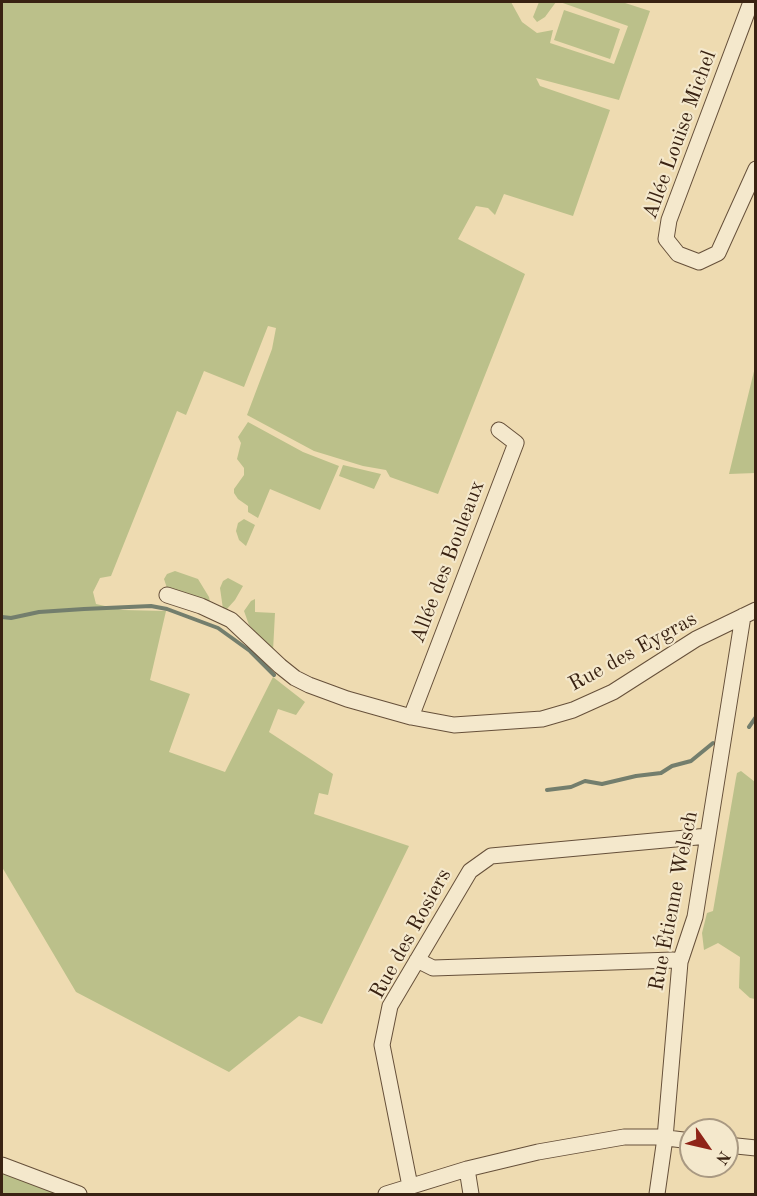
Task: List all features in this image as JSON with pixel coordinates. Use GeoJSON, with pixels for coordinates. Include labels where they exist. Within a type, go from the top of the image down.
{"type":"FeatureCollection","features":[{"type":"Feature","properties":{"kind":"street","name":"Allée Louise Michel"},"geometry":{"type":"LineString","coordinates":[[751,2],[669,220],[666,239],[678,254],[699,262],[718,253],[756,169]]}},
{"type":"Feature","properties":{"kind":"street","name":"Allée des Bouleaux"},"geometry":{"type":"LineString","coordinates":[[411,717],[516,443],[499,430]]}},
{"type":"Feature","properties":{"kind":"street","name":"Rue des Eygras"},"geometry":{"type":"LineString","coordinates":[[167,594],[231,620],[280,666],[309,685],[347,699],[411,717],[454,725],[542,719],[573,710],[613,692],[696,639],[749,613]]}},
{"type":"Feature","properties":{"kind":"street","name":"Rue Étienne Welsch"},"geometry":{"type":"LineString","coordinates":[[657,1194],[665,1137],[680,962],[695,917],[749,613]]}},
{"type":"Feature","properties":{"kind":"street","name":"Rue des Rosiers"},"geometry":{"type":"LineString","coordinates":[[410,1186],[382,1045],[390,1006],[470,872],[491,856],[708,836]]}},
{"type":"Feature","properties":{"kind":"street"},"geometry":{"type":"LineString","coordinates":[[417,960],[433,968],[673,960],[680,962]]}},
{"type":"Feature","properties":{"kind":"street"},"geometry":{"type":"LineString","coordinates":[[386,1194],[466,1169],[538,1152],[624,1137],[679,1139]]}},
{"type":"Feature","properties":{"kind":"street"},"geometry":{"type":"LineString","coordinates":[[739,1146],[756,1148]]}},
{"type":"Feature","properties":{"kind":"street"},"geometry":{"type":"LineString","coordinates":[[2,1165],[79,1194]]}},
{"type":"Feature","properties":{"kind":"street"},"geometry":{"type":"LineString","coordinates":[[466,1169],[471,1194]]}},
{"type":"Feature","properties":{"kind":"green space"},"geometry":{"type":"Polygon","coordinates":[[[2,2],[511,2],[522,22],[537,33],[553,30],[550,43],[614,64],[628,26],[560,2],[622,2],[650,11],[619,100],[536,78],[540,86],[610,110],[573,216],[504,194],[495,215],[488,208],[476,206],[458,239],[525,274],[438,494],[390,477],[386,470],[363,466],[314,451],[247,415],[272,349],[276,328],[268,326],[244,387],[204,371],[186,415],[177,411],[111,576],[100,578],[93,592],[96,604],[123,610],[166,611],[150,680],[190,694],[169,752],[225,772],[273,677],[305,702],[296,715],[278,709],[269,732],[333,774],[328,795],[319,793],[314,814],[409,846],[322,1024],[299,1016],[229,1072],[76,992],[2,867],[2,2]]]}},
{"type":"Feature","properties":{"kind":"green space"},"geometry":{"type":"Polygon","coordinates":[[[539,2],[556,2],[545,17],[537,22],[533,17],[539,2]]]}},
{"type":"Feature","properties":{"kind":"green space"},"geometry":{"type":"Polygon","coordinates":[[[564,10],[620,29],[610,59],[554,40],[564,10]]]}},
{"type":"Feature","properties":{"kind":"green space"},"geometry":{"type":"Polygon","coordinates":[[[755,367],[755,473],[729,474],[755,367]]]}},
{"type":"Feature","properties":{"kind":"green space"},"geometry":{"type":"Polygon","coordinates":[[[248,422],[303,452],[339,466],[320,510],[270,489],[258,518],[248,512],[248,506],[238,499],[234,489],[244,475],[244,468],[237,459],[241,443],[238,437],[248,422]]]}},
{"type":"Feature","properties":{"kind":"green space"},"geometry":{"type":"Polygon","coordinates":[[[343,465],[381,474],[374,489],[339,476],[343,465]]]}},
{"type":"Feature","properties":{"kind":"green space"},"geometry":{"type":"Polygon","coordinates":[[[244,519],[255,525],[246,546],[239,540],[236,531],[238,523],[244,519]]]}},
{"type":"Feature","properties":{"kind":"green space"},"geometry":{"type":"Polygon","coordinates":[[[175,571],[198,579],[209,597],[211,607],[167,588],[164,579],[167,574],[175,571]]]}},
{"type":"Feature","properties":{"kind":"green space"},"geometry":{"type":"Polygon","coordinates":[[[228,578],[243,586],[226,610],[223,609],[220,588],[223,581],[228,578]]]}},
{"type":"Feature","properties":{"kind":"green space"},"geometry":{"type":"Polygon","coordinates":[[[255,599],[255,612],[275,613],[273,651],[249,625],[244,611],[255,599]]]}},
{"type":"Feature","properties":{"kind":"green space"},"geometry":{"type":"Polygon","coordinates":[[[741,771],[755,782],[755,999],[750,998],[739,988],[740,957],[718,943],[704,950],[702,933],[707,913],[713,911],[737,773],[741,771]]]}},
{"type":"Feature","properties":{"kind":"green space"},"geometry":{"type":"Polygon","coordinates":[[[2,1171],[62,1194],[2,1194],[2,1171]]]}},
{"type":"Feature","properties":{"kind":"waterway"},"geometry":{"type":"LineString","coordinates":[[2,617],[11,618],[39,612],[84,609],[151,606],[167,609],[218,628],[250,651],[274,675]]}},
{"type":"Feature","properties":{"kind":"waterway"},"geometry":{"type":"LineString","coordinates":[[749,727],[756,717]]}},
{"type":"Feature","properties":{"kind":"waterway"},"geometry":{"type":"LineString","coordinates":[[547,790],[571,787],[585,781],[602,784],[661,773],[672,766],[691,761],[713,743]]}}]}
